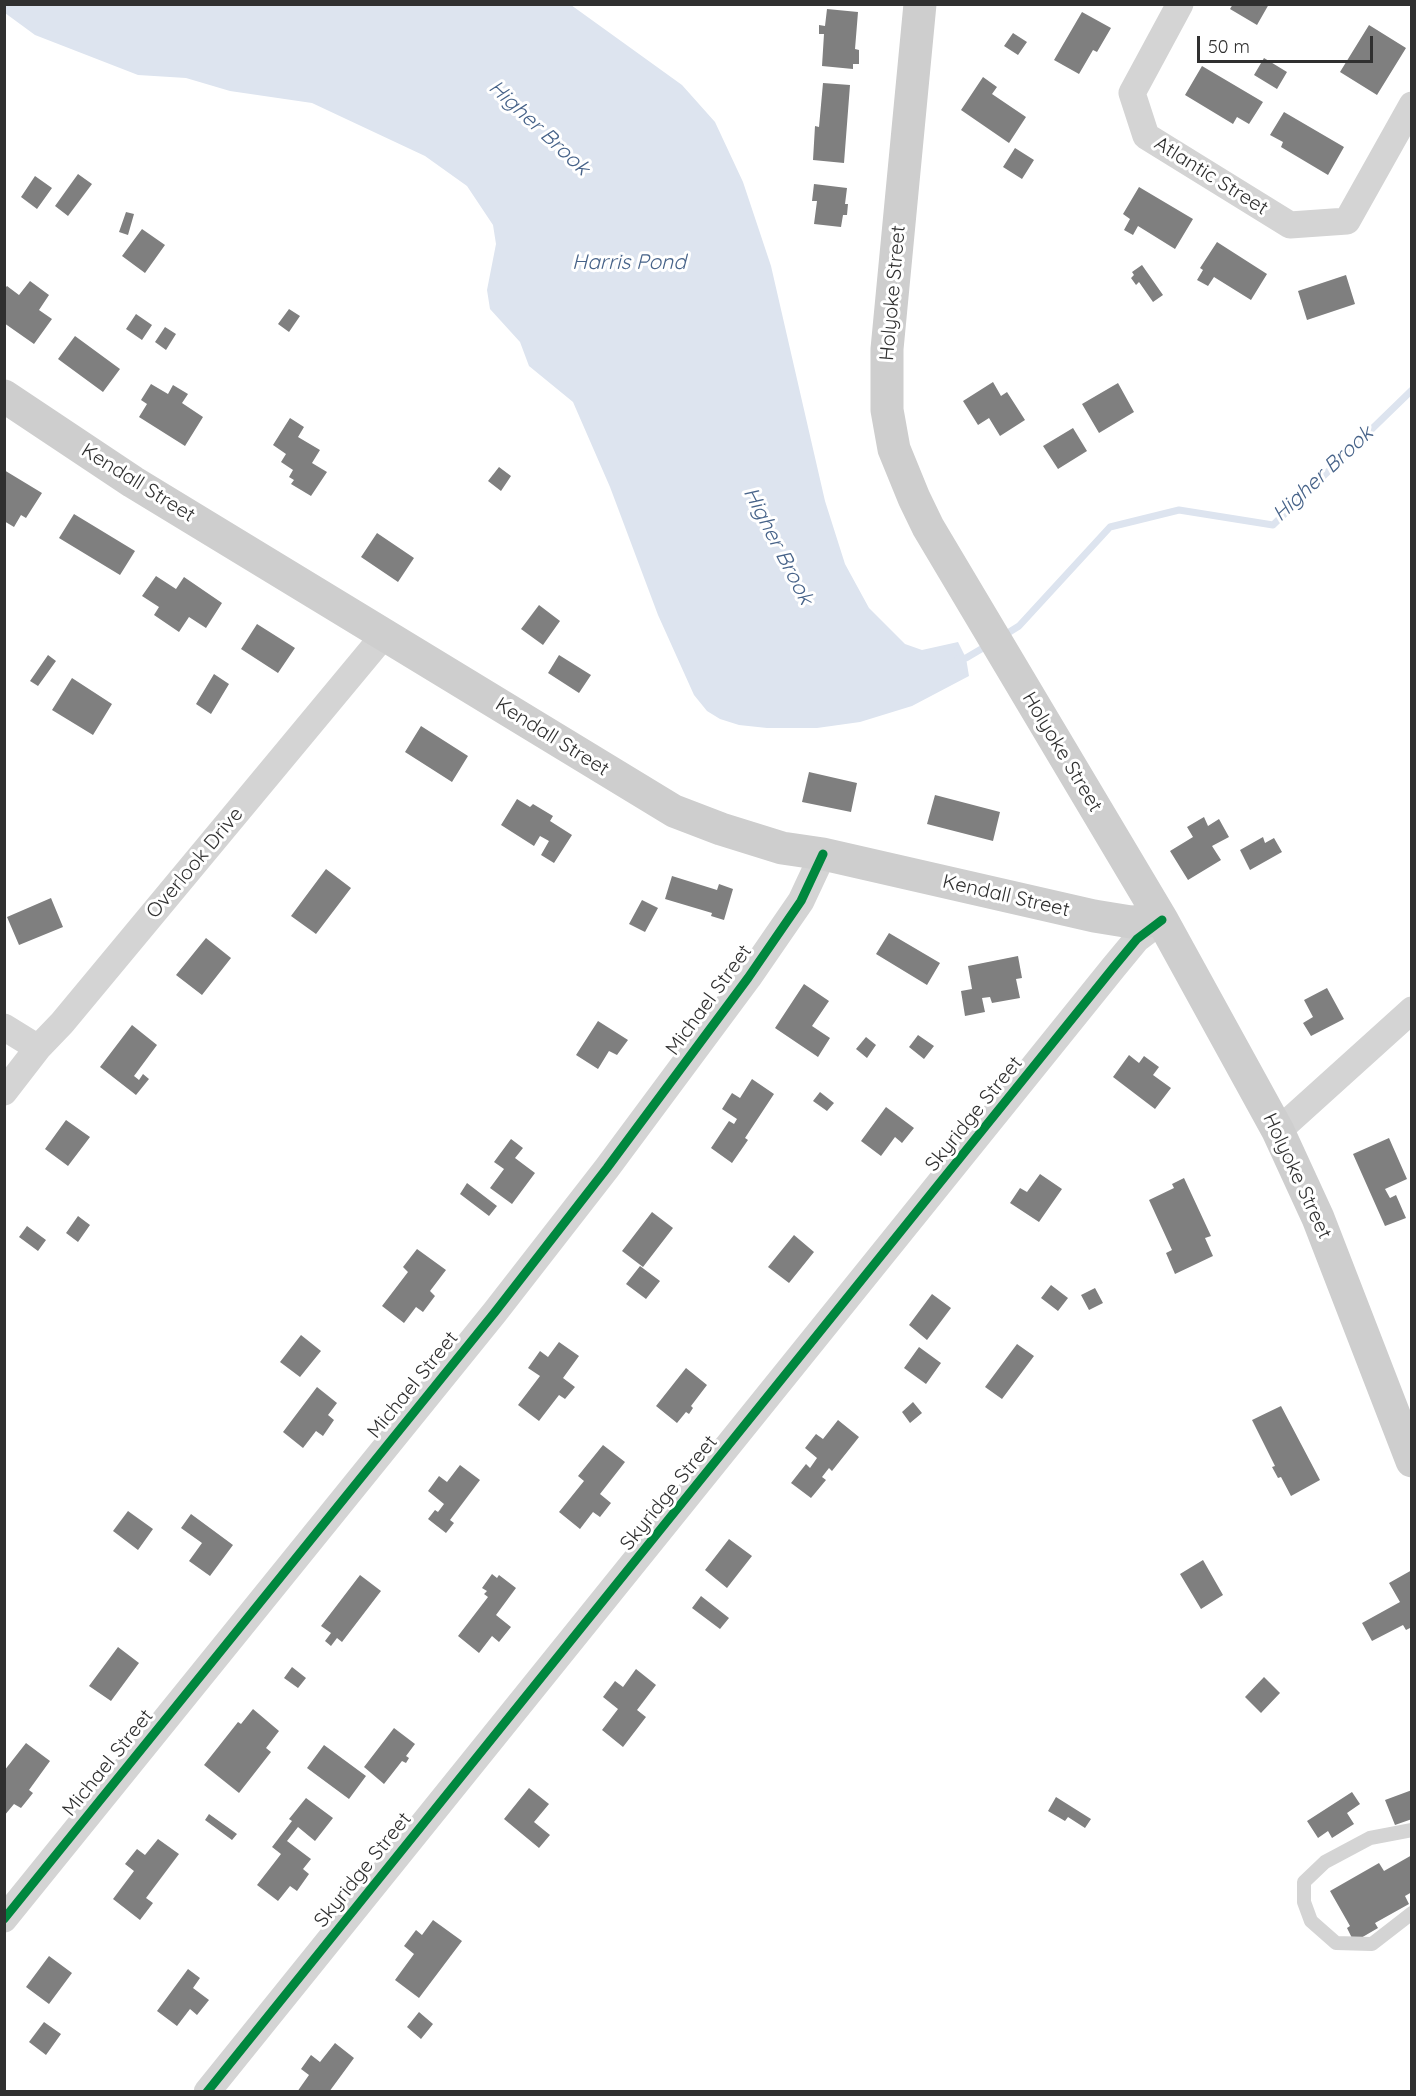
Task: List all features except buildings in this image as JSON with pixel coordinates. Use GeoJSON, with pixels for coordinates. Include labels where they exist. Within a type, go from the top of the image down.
{"type":"FeatureCollection","features":[{"type":"Feature","properties":{"kind":"main road","name":"Holyoke Street"},"geometry":{"type":"LineString","coordinates":[[920,4],[887,348],[887,410],[894,449],[928,527],[1162,920],[1278,1131],[1318,1218],[1412,1461]]}},
{"type":"Feature","properties":{"kind":"main road","name":"Kendall Street"},"geometry":{"type":"LineString","coordinates":[[4,396],[134,482],[674,811],[782,848],[823,854],[1094,916],[1131,922],[1162,920]]}},
{"type":"Feature","properties":{"kind":"street","name":"Atlantic Street"},"geometry":{"type":"LineString","coordinates":[[1180,4],[1132,93],[1146,136],[1290,225],[1347,221],[1412,105]]}},
{"type":"Feature","properties":{"kind":"street","name":"Overlook Drive"},"geometry":{"type":"LineString","coordinates":[[4,1092],[38,1048],[69,1015],[385,634]]}},
{"type":"Feature","properties":{"kind":"street","name":"Michael Street"},"geometry":{"type":"LineString","coordinates":[[4,1919],[495,1312],[600,1177],[748,978],[801,901],[823,854]]}},
{"type":"Feature","properties":{"kind":"street","name":"Skyridge Street"},"geometry":{"type":"LineString","coordinates":[[207,2091],[1113,968],[1137,939],[1162,920]]}},
{"type":"Feature","properties":{"kind":"street"},"geometry":{"type":"LineString","coordinates":[[1278,1131],[1412,1010]]}},
{"type":"Feature","properties":{"kind":"street"},"geometry":{"type":"LineString","coordinates":[[4,1027],[38,1048]]}},
{"type":"Feature","properties":{"kind":"lane"},"geometry":{"type":"LineString","coordinates":[[1412,1830],[1370,1838],[1325,1862],[1304,1882],[1304,1902],[1311,1921],[1336,1943],[1372,1944],[1412,1913]]}},
{"type":"Feature","properties":{"kind":"water","name":"Harris Pond"},"geometry":{"type":"Polygon","coordinates":[[[5,4],[571,5],[682,85],[715,122],[743,182],[771,266],[825,501],[845,564],[869,608],[905,644],[922,650],[958,642],[966,658],[969,676],[912,706],[860,722],[817,728],[767,728],[739,725],[720,719],[707,711],[694,695],[658,615],[610,487],[573,402],[529,366],[520,342],[490,309],[487,290],[496,244],[493,225],[467,186],[425,156],[312,103],[230,91],[186,78],[138,75],[35,35],[5,13],[5,4]]]}},
{"type":"Feature","properties":{"kind":"waterway","name":"Higher Brook"},"geometry":{"type":"LineString","coordinates":[[1003,636],[1019,626],[1110,527],[1179,510],[1273,525],[1412,390]]}},
{"type":"Feature","properties":{"kind":"waterway","name":"Higher Brook"},"geometry":{"type":"LineString","coordinates":[[958,659],[966,658],[988,645]]}},
{"type":"Feature","properties":{"kind":"cycle path"},"geometry":{"type":"LineString","coordinates":[[4,1919],[495,1312],[607,1168],[748,978],[801,901],[823,854]]}},
{"type":"Feature","properties":{"kind":"cycle path"},"geometry":{"type":"LineString","coordinates":[[207,2092],[1113,968],[1137,939],[1162,920]]}}]}
